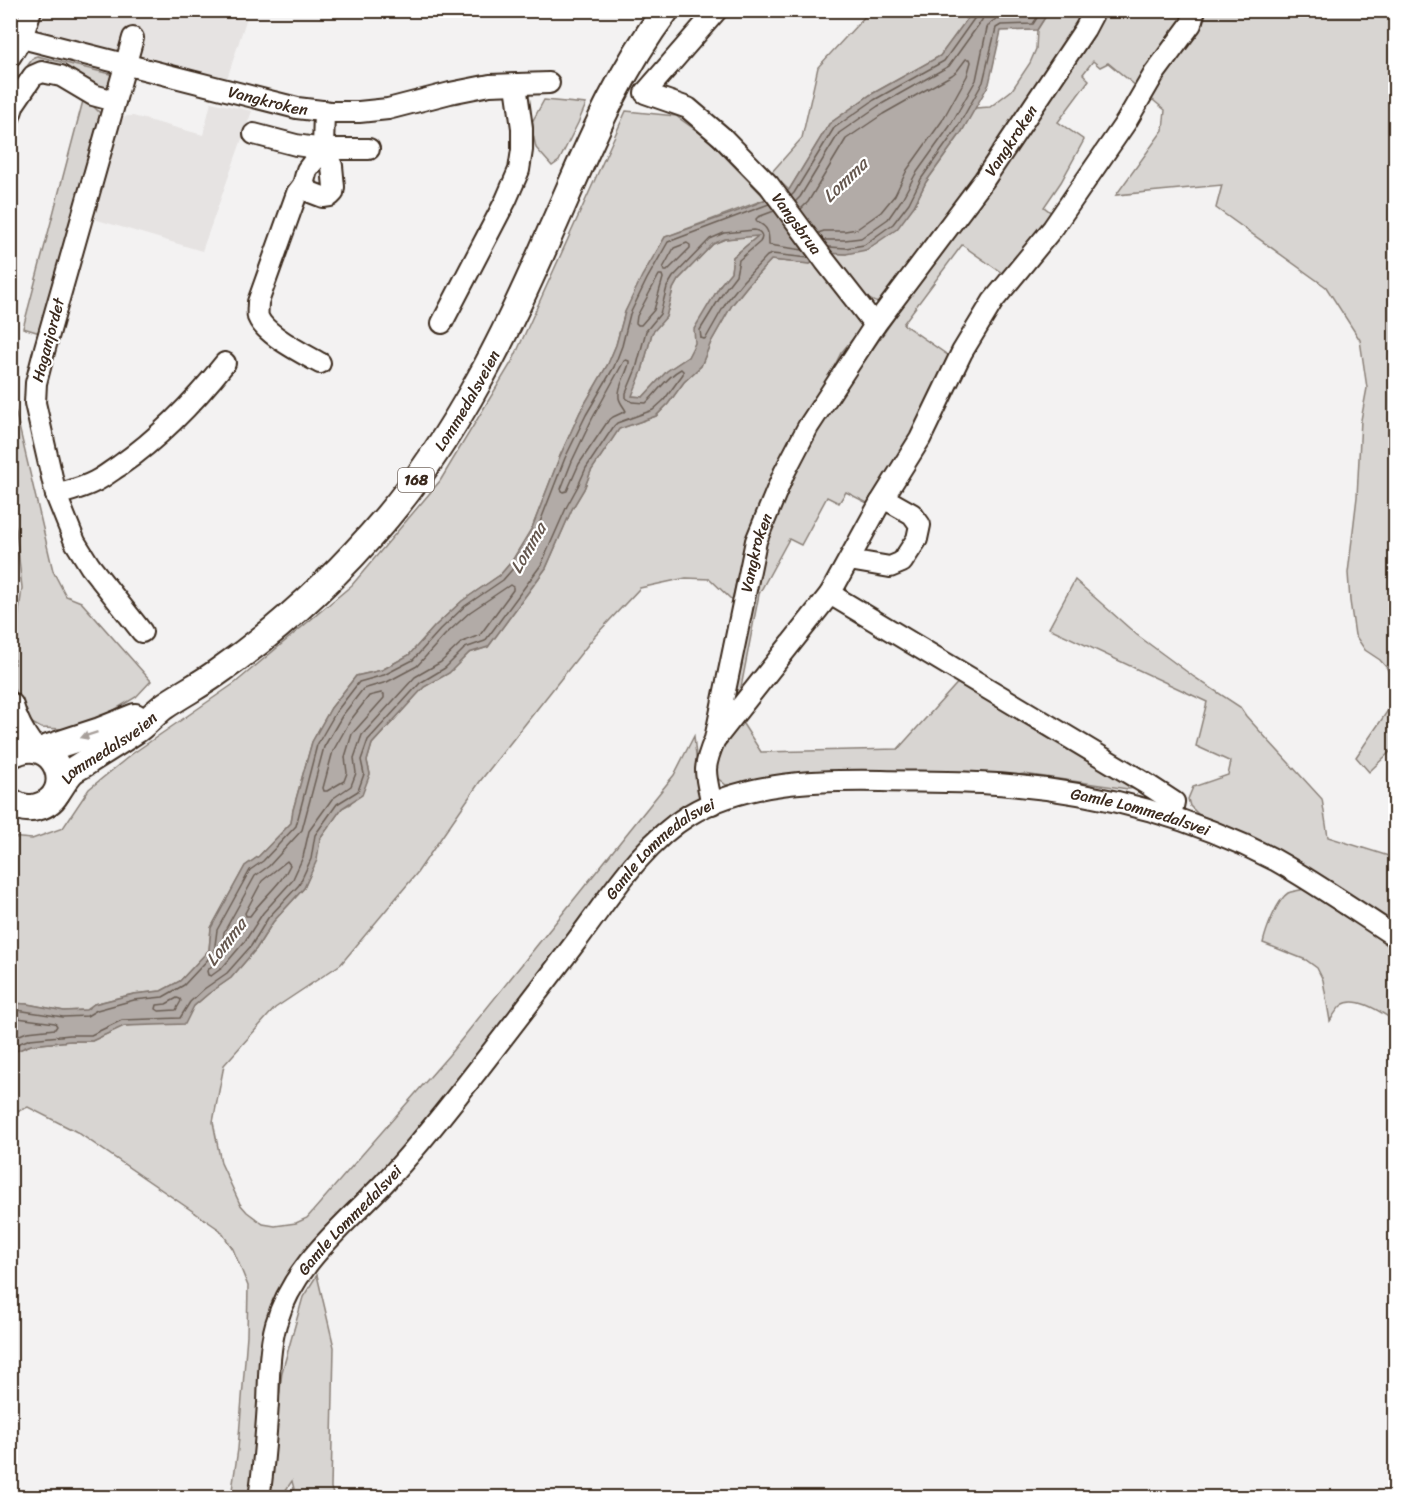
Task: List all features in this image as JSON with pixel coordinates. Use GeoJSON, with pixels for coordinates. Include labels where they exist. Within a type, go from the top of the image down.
{"type":"FeatureCollection","features":[{"type":"Feature","properties":{"kind":"main road","name":"Lommedalsveien"},"geometry":{"type":"LineString","coordinates":[[57,792],[72,771],[138,728],[164,707],[247,651],[306,601],[387,517],[431,459],[495,353],[614,93],[637,52],[666,10]]}},
{"type":"Feature","properties":{"kind":"main road"},"geometry":{"type":"LineString","coordinates":[[10,706],[28,751],[51,756],[57,765],[60,777],[57,792]]}},
{"type":"Feature","properties":{"kind":"main road","name":"Lommedalsveien"},"geometry":{"type":"LineString","coordinates":[[28,751],[100,731],[164,707]]}},
{"type":"Feature","properties":{"kind":"main road","name":"168"},"geometry":{"type":"LineString","coordinates":[[15,807],[38,807],[48,802],[57,792]]}},
{"type":"Feature","properties":{"kind":"street"},"geometry":{"type":"LineString","coordinates":[[10,57],[22,38],[31,10]]}},
{"type":"Feature","properties":{"kind":"street","name":"Vangsbrua"},"geometry":{"type":"LineString","coordinates":[[717,10],[645,93],[688,108],[722,137],[769,185],[875,325]]}},
{"type":"Feature","properties":{"kind":"street","name":"Vangkroken"},"geometry":{"type":"LineString","coordinates":[[712,804],[705,776],[705,766],[715,739],[756,542],[784,473],[808,427],[875,325],[984,180],[1095,10]]}},
{"type":"Feature","properties":{"kind":"street"},"geometry":{"type":"LineString","coordinates":[[715,739],[830,594],[880,503],[920,438],[962,352],[993,301],[1053,228],[1126,122],[1154,74],[1191,24],[1196,10]]}},
{"type":"Feature","properties":{"kind":"street","name":"Vangkroken"},"geometry":{"type":"LineString","coordinates":[[22,38],[297,108],[324,111],[359,112],[388,109],[490,85],[549,83]]}},
{"type":"Feature","properties":{"kind":"street","name":"Haganjordet"},"geometry":{"type":"LineString","coordinates":[[133,38],[36,383],[35,404],[56,495],[75,542],[90,566],[142,632]]}},
{"type":"Feature","properties":{"kind":"street"},"geometry":{"type":"LineString","coordinates":[[10,116],[14,104],[33,76],[42,72],[61,76],[93,94],[115,100]]}},
{"type":"Feature","properties":{"kind":"street"},"geometry":{"type":"LineString","coordinates":[[441,323],[506,200],[519,170],[522,139],[516,85]]}},
{"type":"Feature","properties":{"kind":"street"},"geometry":{"type":"LineString","coordinates":[[303,185],[310,192],[323,197],[333,193],[332,166],[323,149],[324,111]]}},
{"type":"Feature","properties":{"kind":"street"},"geometry":{"type":"LineString","coordinates":[[254,134],[323,149],[369,149]]}},
{"type":"Feature","properties":{"kind":"street"},"geometry":{"type":"LineString","coordinates":[[320,363],[272,333],[258,316],[258,302],[297,193],[303,185],[307,170],[323,149]]}},
{"type":"Feature","properties":{"kind":"street"},"geometry":{"type":"LineString","coordinates":[[56,495],[84,487],[98,480],[138,452],[210,383],[225,363]]}},
{"type":"Feature","properties":{"kind":"street"},"geometry":{"type":"LineString","coordinates":[[849,560],[890,567],[902,562],[917,539],[920,525],[912,514],[889,501],[880,503]]}},
{"type":"Feature","properties":{"kind":"street"},"geometry":{"type":"LineString","coordinates":[[830,594],[1146,783],[1174,802],[1171,816]]}},
{"type":"Feature","properties":{"kind":"street","name":"Gamle Lommedalsvei"},"geometry":{"type":"LineString","coordinates":[[259,1497],[264,1465],[272,1339],[288,1292],[306,1265],[423,1139],[645,853],[667,831],[691,814],[712,804],[760,789],[833,781],[952,782],[1006,785],[1073,793],[1171,816],[1220,835],[1277,861],[1395,937]]}},
{"type":"Feature","properties":{"kind":"shaded area"},"geometry":{"type":"Polygon","coordinates":[[[11,11],[249,11],[227,79],[17,25],[11,34],[11,11]]]}},
{"type":"Feature","properties":{"kind":"shaded area"},"geometry":{"type":"Polygon","coordinates":[[[870,11],[973,11],[940,56],[870,95],[829,124],[789,190],[771,173],[802,138],[818,67],[870,11]]]}},
{"type":"Feature","properties":{"kind":"shaded area"},"geometry":{"type":"Polygon","coordinates":[[[1049,11],[1086,11],[1042,87],[879,303],[872,301],[851,282],[827,253],[846,254],[914,206],[926,182],[961,133],[975,108],[990,107],[1012,90],[1030,63],[1036,49],[1037,30],[1049,11]]]}},
{"type":"Feature","properties":{"kind":"shaded area"},"geometry":{"type":"Polygon","coordinates":[[[1103,11],[1395,11],[1395,747],[1369,772],[1356,757],[1391,706],[1393,694],[1392,681],[1387,668],[1365,650],[1355,635],[1350,601],[1348,573],[1357,497],[1361,420],[1367,388],[1360,340],[1326,287],[1216,208],[1222,185],[1116,195],[1163,130],[1165,110],[1108,63],[1100,67],[1093,61],[1083,74],[1089,80],[1058,122],[1084,140],[1044,207],[1053,214],[1005,275],[962,245],[903,324],[949,356],[912,433],[871,505],[846,492],[839,503],[827,497],[801,545],[789,539],[759,594],[736,713],[761,752],[898,749],[962,678],[1145,787],[1128,789],[1024,774],[997,778],[831,774],[726,785],[716,777],[716,761],[758,559],[791,473],[913,287],[1103,11]]]}},
{"type":"Feature","properties":{"kind":"shaded area"},"geometry":{"type":"Polygon","coordinates":[[[37,56],[110,74],[111,83],[108,89],[104,90],[82,77],[47,64],[11,98],[11,88],[37,56]]]}},
{"type":"Feature","properties":{"kind":"shaded area"},"geometry":{"type":"Polygon","coordinates":[[[84,97],[103,116],[40,333],[23,328],[84,97]]]}},
{"type":"Feature","properties":{"kind":"shaded area"},"geometry":{"type":"Polygon","coordinates":[[[544,100],[586,104],[559,161],[552,166],[536,148],[531,124],[544,100]]]}},
{"type":"Feature","properties":{"kind":"shaded area"},"geometry":{"type":"Polygon","coordinates":[[[211,102],[252,111],[202,251],[94,219],[123,119],[133,116],[203,135],[211,102]]]}},
{"type":"Feature","properties":{"kind":"shaded area"},"geometry":{"type":"Polygon","coordinates":[[[626,111],[676,116],[707,138],[766,199],[665,237],[625,312],[608,364],[580,412],[532,528],[512,561],[500,575],[462,601],[409,655],[382,670],[356,676],[331,708],[312,742],[291,823],[259,856],[245,866],[211,928],[209,950],[180,981],[161,991],[133,994],[94,1004],[86,1010],[64,1011],[11,1003],[10,837],[32,839],[63,828],[89,789],[132,754],[235,683],[352,585],[440,481],[513,360],[626,111]]]}},
{"type":"Feature","properties":{"kind":"shaded area"},"geometry":{"type":"Polygon","coordinates":[[[759,235],[733,257],[731,272],[712,300],[696,343],[688,357],[667,371],[643,397],[631,396],[642,371],[652,333],[666,317],[673,289],[678,280],[713,244],[725,239],[759,235]]]}},
{"type":"Feature","properties":{"kind":"shaded area"},"geometry":{"type":"Polygon","coordinates":[[[771,260],[810,264],[816,260],[861,318],[861,329],[841,353],[752,529],[732,600],[710,579],[686,578],[640,588],[594,637],[481,780],[417,873],[341,964],[275,1008],[224,1065],[213,1122],[221,1163],[240,1204],[263,1224],[275,1226],[296,1223],[307,1218],[449,1055],[674,775],[694,736],[700,796],[673,818],[419,1130],[284,1284],[259,1416],[251,1497],[231,1497],[238,1449],[247,1335],[248,1286],[233,1249],[220,1230],[77,1132],[28,1107],[11,1114],[11,1053],[31,1045],[92,1041],[123,1026],[153,1024],[194,1006],[231,978],[256,949],[273,922],[304,888],[316,860],[320,839],[342,808],[350,804],[370,774],[367,761],[372,744],[424,687],[449,673],[469,653],[488,647],[546,568],[591,471],[619,429],[656,416],[668,404],[684,382],[701,366],[711,342],[732,305],[771,260]]]}},
{"type":"Feature","properties":{"kind":"shaded area"},"geometry":{"type":"Polygon","coordinates":[[[10,388],[53,571],[66,596],[81,602],[151,681],[136,697],[106,715],[64,729],[41,728],[30,722],[20,708],[14,688],[14,650],[22,588],[16,530],[11,511],[10,388]]]}},
{"type":"Feature","properties":{"kind":"shaded area"},"geometry":{"type":"Polygon","coordinates":[[[1075,580],[1137,635],[1240,707],[1322,799],[1328,837],[1395,858],[1395,928],[1269,847],[1198,814],[1190,806],[1188,799],[1193,787],[1228,775],[1231,762],[1196,746],[1207,702],[1049,628],[1075,580]]]}},
{"type":"Feature","properties":{"kind":"shaded area"},"geometry":{"type":"Polygon","coordinates":[[[1303,889],[1395,948],[1395,1021],[1369,1006],[1348,1002],[1342,1005],[1330,1021],[1323,980],[1317,968],[1306,960],[1263,943],[1269,923],[1280,902],[1288,893],[1303,889]]]}},
{"type":"Feature","properties":{"kind":"shaded area"},"geometry":{"type":"Polygon","coordinates":[[[317,1275],[334,1347],[331,1488],[334,1497],[296,1497],[292,1481],[281,1497],[268,1498],[282,1372],[303,1297],[317,1275]]]}},
{"type":"Feature","properties":{"kind":"water","name":"Lomma"},"geometry":{"type":"Polygon","coordinates":[[[973,11],[1049,11],[1037,30],[1001,31],[989,84],[961,133],[926,182],[914,206],[897,229],[866,250],[846,254],[827,253],[810,264],[771,260],[732,305],[711,342],[701,366],[684,382],[668,404],[656,416],[619,429],[591,471],[546,568],[488,647],[469,653],[449,673],[424,687],[372,744],[367,761],[370,774],[362,795],[342,808],[320,839],[317,860],[304,888],[273,922],[256,949],[231,978],[194,1006],[185,1024],[124,1026],[92,1041],[31,1045],[11,1053],[11,1003],[64,1011],[86,1010],[94,1004],[134,994],[161,991],[180,981],[209,950],[211,928],[245,866],[259,856],[291,823],[312,742],[331,708],[356,676],[382,670],[409,655],[462,601],[500,575],[512,561],[532,528],[580,412],[608,364],[625,312],[642,276],[665,237],[789,190],[829,124],[870,95],[940,56],[973,11]],[[758,236],[725,239],[713,244],[678,280],[673,289],[666,317],[652,333],[642,371],[632,396],[643,397],[667,371],[688,357],[695,343],[694,329],[721,284],[731,272],[733,257],[758,236]]]}}]}
